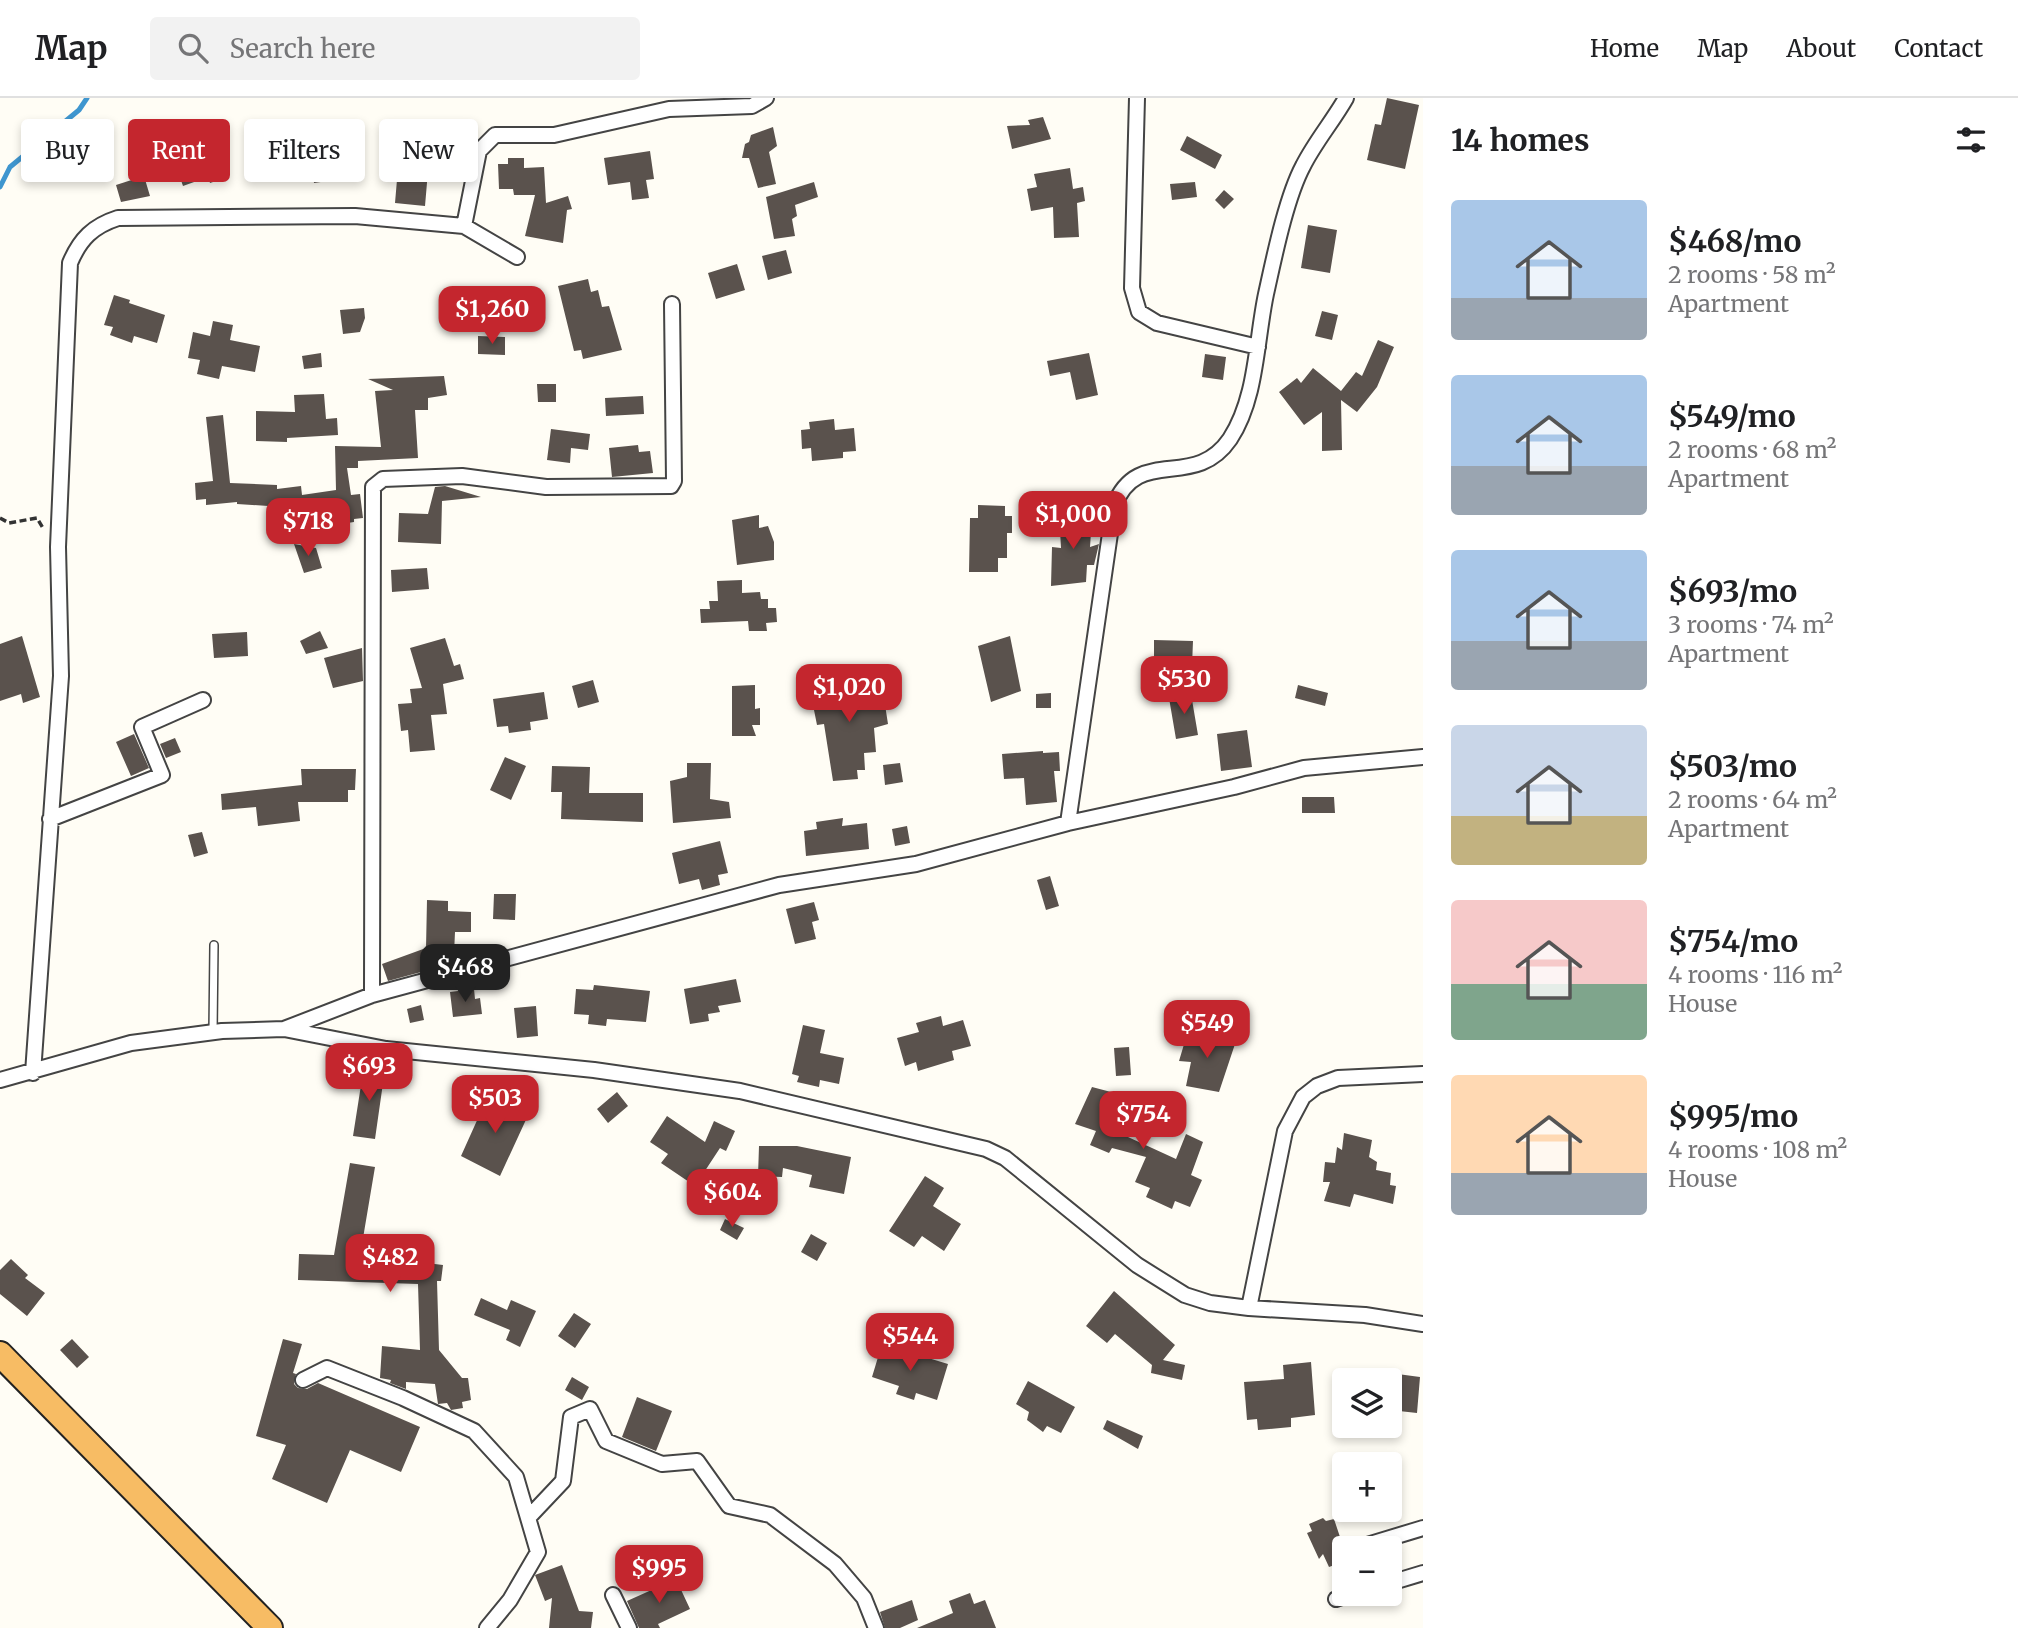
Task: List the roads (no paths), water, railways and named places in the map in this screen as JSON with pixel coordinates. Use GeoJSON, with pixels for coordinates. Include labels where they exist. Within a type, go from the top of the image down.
{"type":"FeatureCollection","features":[{"type":"Feature","properties":{"kind":"highway"},"geometry":{"type":"LineString","coordinates":[[0,1354],[270,1628]]}},
{"type":"Feature","properties":{"kind":"street"},"geometry":{"type":"LineString","coordinates":[[464,226],[479,151],[495,135],[554,135],[669,109],[752,106],[766,98]]}},
{"type":"Feature","properties":{"kind":"street"},"geometry":{"type":"LineString","coordinates":[[1137,98],[1132,288],[1139,312],[1157,323],[1258,347]]}},
{"type":"Feature","properties":{"kind":"street"},"geometry":{"type":"LineString","coordinates":[[1068,823],[1077,748],[1117,497],[1132,477],[1147,472],[1188,469],[1219,452],[1242,415],[1258,347],[1266,294],[1296,184],[1311,152],[1346,98]]}},
{"type":"Feature","properties":{"kind":"street"},"geometry":{"type":"LineString","coordinates":[[33,1073],[61,676],[58,547],[70,263],[87,233],[101,223],[118,218],[355,216],[464,226],[517,257]]}},
{"type":"Feature","properties":{"kind":"street"},"geometry":{"type":"LineString","coordinates":[[372,995],[373,487],[383,479],[462,476],[546,487],[671,486],[674,481],[672,304]]}},
{"type":"Feature","properties":{"kind":"street"},"geometry":{"type":"LineString","coordinates":[[50,819],[162,775],[142,727],[203,700]]}},
{"type":"Feature","properties":{"kind":"street"},"geometry":{"type":"LineString","coordinates":[[284,1029],[372,995],[779,885],[916,864],[1068,823],[1234,787],[1304,768],[1423,757]]}},
{"type":"Feature","properties":{"kind":"street"},"geometry":{"type":"LineString","coordinates":[[0,1080],[33,1073],[131,1043],[213,1032],[284,1029],[374,1047],[594,1070],[740,1091],[986,1149],[1005,1158],[1163,1283],[1210,1303],[1365,1315],[1423,1324]]}},
{"type":"Feature","properties":{"kind":"street"},"geometry":{"type":"LineString","coordinates":[[1249,1308],[1285,1131],[1303,1097],[1317,1086],[1338,1078],[1423,1074]]}},
{"type":"Feature","properties":{"kind":"street"},"geometry":{"type":"LineString","coordinates":[[303,1380],[327,1368],[403,1398],[474,1431],[516,1477],[538,1552],[510,1600],[487,1628]]}},
{"type":"Feature","properties":{"kind":"street"},"geometry":{"type":"LineString","coordinates":[[528,1518],[563,1481],[571,1417],[590,1409],[606,1441],[662,1464],[697,1461],[729,1506],[770,1515],[835,1563],[864,1598],[876,1628]]}},
{"type":"Feature","properties":{"kind":"street"},"geometry":{"type":"LineString","coordinates":[[1397,1536],[1423,1528]]}},
{"type":"Feature","properties":{"kind":"street"},"geometry":{"type":"LineString","coordinates":[[1402,1579],[1423,1573]]}},
{"type":"Feature","properties":{"kind":"street"},"geometry":{"type":"LineString","coordinates":[[612,1595],[629,1628]]}},
{"type":"Feature","properties":{"kind":"lane"},"geometry":{"type":"LineString","coordinates":[[213,1032],[214,945]]}},
{"type":"Feature","properties":{"kind":"waterway"},"geometry":{"type":"LineString","coordinates":[[0,187],[10,167],[79,110],[87,98]]}}]}
